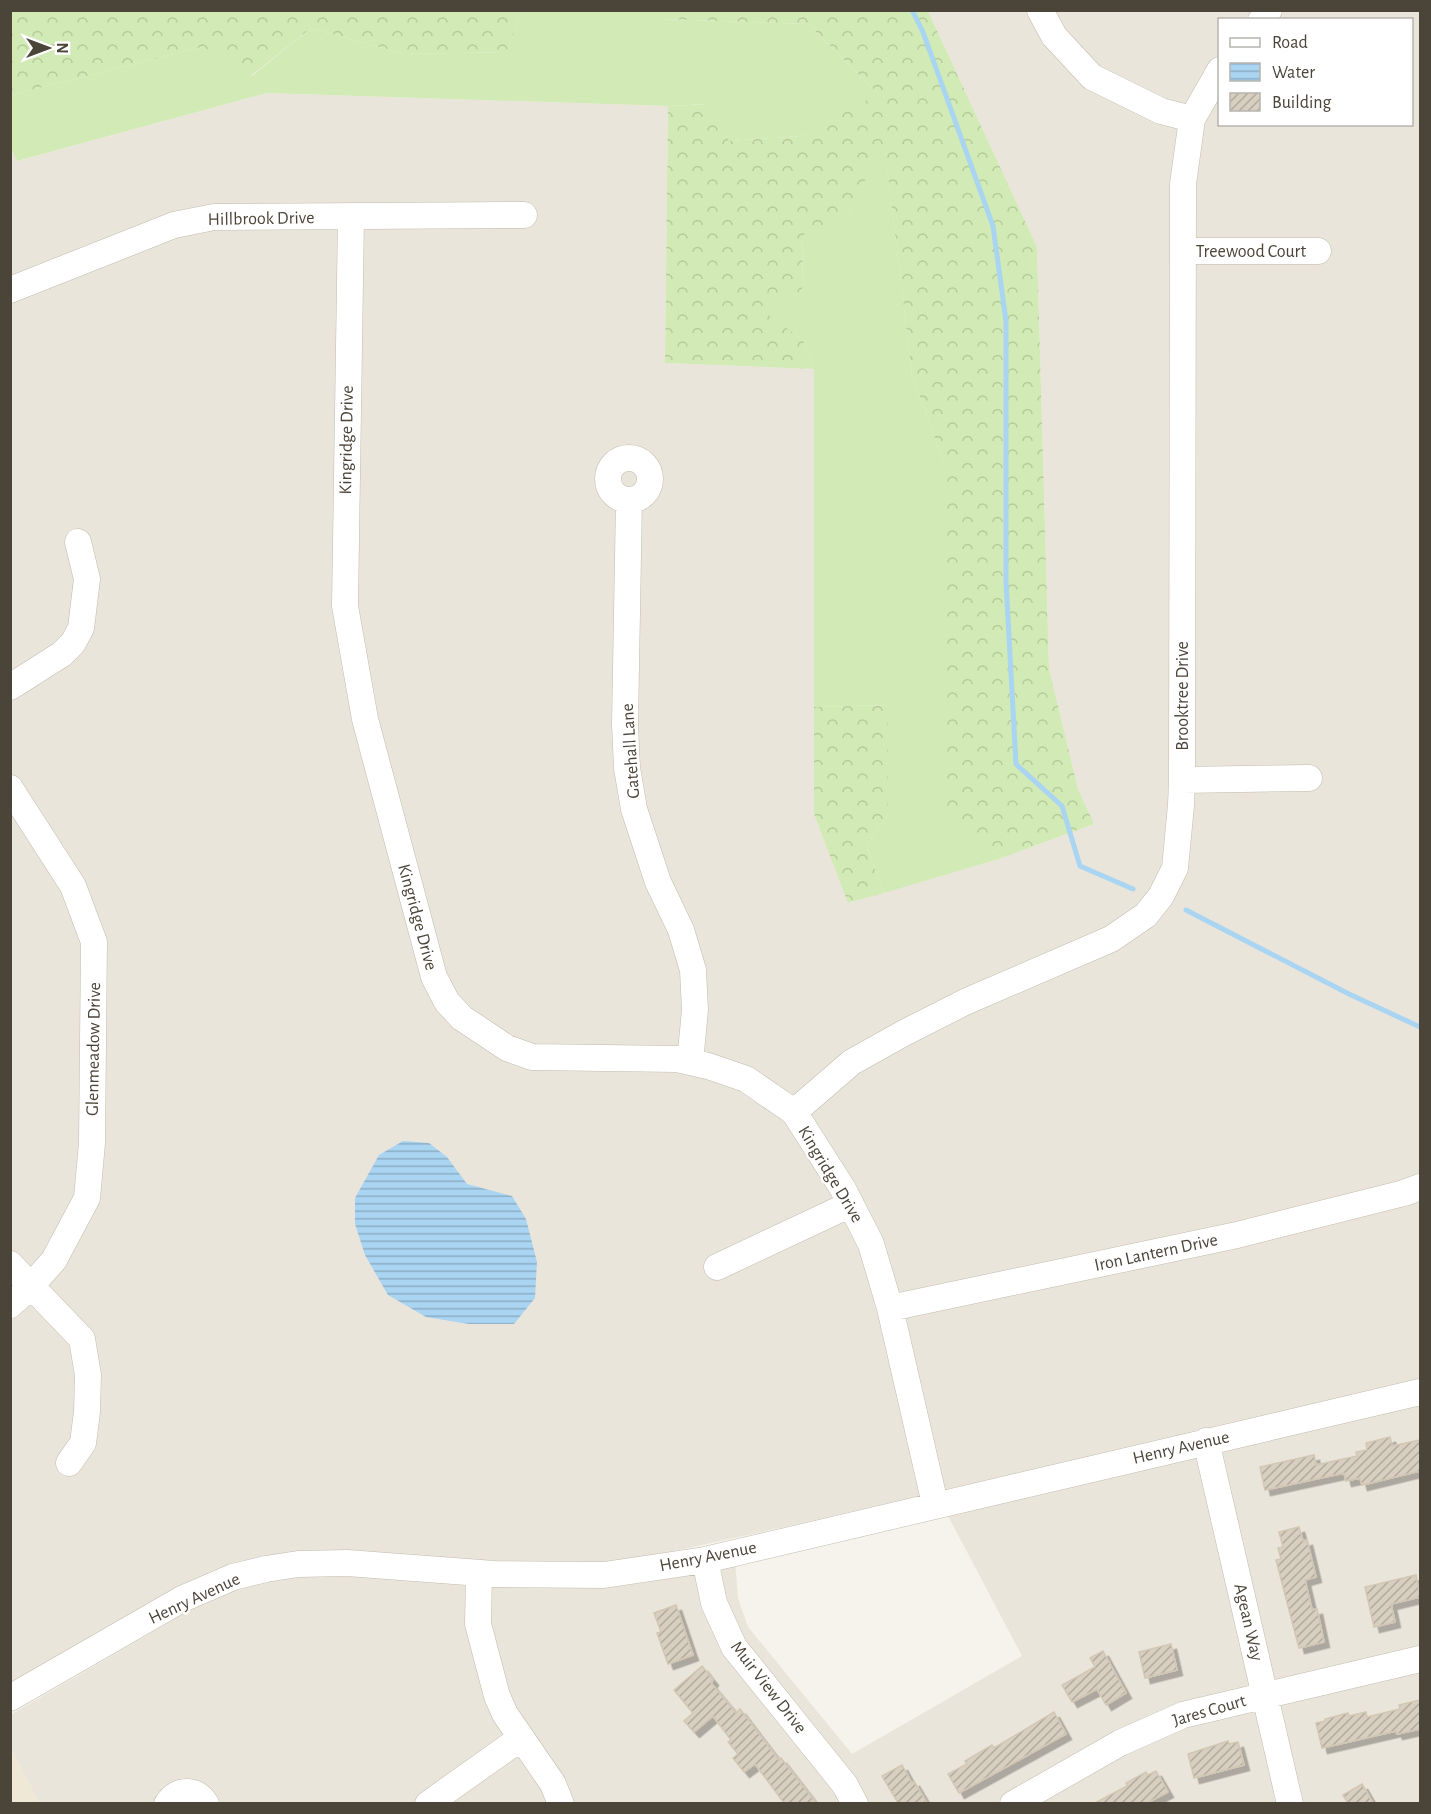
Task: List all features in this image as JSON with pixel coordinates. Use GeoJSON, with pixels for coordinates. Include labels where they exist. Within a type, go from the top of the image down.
{"type":"FeatureCollection","features":[{"type":"Feature","properties":{"kind":"street"},"geometry":{"type":"LineString","coordinates":[[1040,10],[1054,36],[1092,76],[1161,111],[1192,119]]}},
{"type":"Feature","properties":{"kind":"street","name":"Brooktree Drive"},"geometry":{"type":"LineString","coordinates":[[794,1112],[852,1062],[904,1033],[965,1002],[1111,939],[1146,915],[1161,896],[1175,868],[1182,780],[1183,184],[1192,119],[1218,74]]}},
{"type":"Feature","properties":{"kind":"street","name":"Hillbrook Drive"},"geometry":{"type":"LineString","coordinates":[[10,290],[191,220],[214,217],[524,215]]}},
{"type":"Feature","properties":{"kind":"street","name":"Kingridge Drive"},"geometry":{"type":"LineString","coordinates":[[351,217],[345,606],[365,719],[434,976],[447,1002],[462,1018],[507,1048],[532,1057],[677,1059],[727,1071],[746,1079],[794,1112],[851,1204],[871,1244],[890,1308],[935,1504]]}},
{"type":"Feature","properties":{"kind":"street","name":"Treewood Court"},"geometry":{"type":"LineString","coordinates":[[1184,251],[1318,251]]}},
{"type":"Feature","properties":{"kind":"street","name":"Gatehall Lane"},"geometry":{"type":"LineString","coordinates":[[629,500],[625,724],[627,768],[634,809],[647,851],[658,882],[681,930],[693,970],[695,1010],[690,1062]]}},
{"type":"Feature","properties":{"kind":"street"},"geometry":{"type":"LineString","coordinates":[[10,687],[62,654],[73,643],[81,628],[87,579],[78,542]]}},
{"type":"Feature","properties":{"kind":"street"},"geometry":{"type":"LineString","coordinates":[[1182,780],[1309,778]]}},
{"type":"Feature","properties":{"kind":"street","name":"Glenmeadow Drive"},"geometry":{"type":"LineString","coordinates":[[10,788],[73,886],[94,942],[92,1143],[87,1198],[54,1260],[10,1305]]}},
{"type":"Feature","properties":{"kind":"street","name":"Iron Lantern Drive"},"geometry":{"type":"LineString","coordinates":[[890,1308],[1237,1235],[1420,1187]]}},
{"type":"Feature","properties":{"kind":"street"},"geometry":{"type":"LineString","coordinates":[[717,1267],[851,1204]]}},
{"type":"Feature","properties":{"kind":"street"},"geometry":{"type":"LineString","coordinates":[[10,1264],[82,1339],[88,1376],[87,1412],[83,1443],[69,1463]]}},
{"type":"Feature","properties":{"kind":"street","name":"Henry Avenue"},"geometry":{"type":"LineString","coordinates":[[10,1698],[182,1599],[233,1577],[298,1564],[347,1563],[479,1573],[604,1575],[705,1560],[935,1504],[1420,1392]]}},
{"type":"Feature","properties":{"kind":"street","name":"Agean Way"},"geometry":{"type":"LineString","coordinates":[[1206,1441],[1290,1803]]}},
{"type":"Feature","properties":{"kind":"street","name":"Muir View Drive"},"geometry":{"type":"LineString","coordinates":[[705,1560],[714,1603],[734,1647],[846,1785],[855,1803]]}},
{"type":"Feature","properties":{"kind":"street"},"geometry":{"type":"LineString","coordinates":[[479,1573],[478,1624],[496,1696],[505,1714],[553,1784],[561,1803]]}},
{"type":"Feature","properties":{"kind":"street","name":"Jares Court"},"geometry":{"type":"LineString","coordinates":[[1013,1803],[1120,1743],[1183,1714],[1420,1659]]}},
{"type":"Feature","properties":{"kind":"street"},"geometry":{"type":"LineString","coordinates":[[428,1803],[521,1738]]}},
{"type":"Feature","properties":{"kind":"street"},"geometry":{"type":"LineString","coordinates":[[167,1803],[173,1796],[186,1791],[200,1796],[206,1803]]}},
{"type":"Feature","properties":{"kind":"shaded area"},"geometry":{"type":"Polygon","coordinates":[[[928,11],[1420,11],[1420,1380],[628,1561],[552,1564],[304,1555],[11,1685],[10,149],[18,161],[267,93],[668,106],[665,363],[814,369],[814,814],[849,903],[1002,858],[1094,824],[1078,789],[1049,668],[1037,247],[928,11]]]}},
{"type":"Feature","properties":{"kind":"shaded area"},"geometry":{"type":"Polygon","coordinates":[[[1420,1403],[1420,1803],[39,1803],[11,1748],[10,1715],[216,1595],[259,1582],[294,1575],[356,1574],[595,1588],[643,1583],[735,1560],[738,1598],[748,1627],[852,1754],[1022,1656],[947,1514],[1420,1403]]]}},
{"type":"Feature","properties":{"kind":"shaded area"},"geometry":{"type":"Polygon","coordinates":[[[11,1748],[39,1803],[11,1803],[11,1748]]]}},
{"type":"Feature","properties":{"kind":"green space"},"geometry":{"type":"Polygon","coordinates":[[[648,10],[661,19],[808,24],[879,95],[802,136],[729,141],[708,104],[668,106],[267,93],[17,161],[11,149],[11,95],[202,47],[252,76],[311,28],[403,54],[507,52],[521,11],[648,10]]]}},
{"type":"Feature","properties":{"kind":"green space"},"geometry":{"type":"Polygon","coordinates":[[[10,11],[521,11],[507,52],[403,54],[311,28],[251,76],[202,47],[11,95],[10,11]]]}},
{"type":"Feature","properties":{"kind":"green space"},"geometry":{"type":"Polygon","coordinates":[[[648,11],[928,11],[1037,247],[1049,668],[1078,789],[1094,824],[1002,858],[943,813],[943,461],[912,375],[884,142],[848,215],[803,235],[802,290],[766,313],[803,340],[814,369],[665,363],[668,106],[709,104],[729,141],[802,136],[878,94],[808,24],[661,19],[648,11]]]}},
{"type":"Feature","properties":{"kind":"green space"},"geometry":{"type":"Polygon","coordinates":[[[884,140],[912,375],[943,461],[943,812],[1002,858],[884,893],[866,845],[888,815],[888,705],[814,707],[814,369],[803,340],[765,313],[802,290],[803,234],[848,215],[884,140]]]}},
{"type":"Feature","properties":{"kind":"green space"},"geometry":{"type":"Polygon","coordinates":[[[888,705],[888,815],[866,845],[884,893],[848,903],[814,814],[814,707],[888,705]]]}},
{"type":"Feature","properties":{"kind":"water"},"geometry":{"type":"Polygon","coordinates":[[[403,1141],[429,1143],[447,1157],[467,1184],[512,1196],[526,1219],[537,1262],[535,1298],[514,1324],[469,1324],[426,1317],[388,1295],[365,1255],[355,1224],[355,1198],[379,1155],[403,1141]]]}},
{"type":"Feature","properties":{"kind":"building"},"geometry":{"type":"Polygon","coordinates":[[[1390,1437],[1392,1446],[1420,1440],[1420,1471],[1362,1485],[1360,1478],[1346,1481],[1344,1473],[1265,1490],[1260,1467],[1314,1455],[1316,1465],[1357,1456],[1356,1452],[1367,1450],[1366,1443],[1390,1437]]]}},
{"type":"Feature","properties":{"kind":"building"},"geometry":{"type":"Polygon","coordinates":[[[1299,1527],[1303,1541],[1307,1540],[1316,1577],[1305,1580],[1312,1610],[1317,1609],[1324,1642],[1299,1648],[1276,1560],[1281,1559],[1278,1548],[1283,1547],[1279,1532],[1299,1527]]]}},
{"type":"Feature","properties":{"kind":"building"},"geometry":{"type":"Polygon","coordinates":[[[1416,1575],[1420,1597],[1391,1604],[1395,1622],[1374,1627],[1365,1587],[1416,1575]]]}},
{"type":"Feature","properties":{"kind":"building"},"geometry":{"type":"Polygon","coordinates":[[[676,1605],[693,1655],[668,1664],[657,1633],[661,1632],[654,1613],[676,1605]]]}},
{"type":"Feature","properties":{"kind":"building"},"geometry":{"type":"Polygon","coordinates":[[[1171,1644],[1177,1670],[1145,1678],[1139,1652],[1171,1644]]]}},
{"type":"Feature","properties":{"kind":"building"},"geometry":{"type":"Polygon","coordinates":[[[1103,1651],[1126,1693],[1106,1705],[1097,1689],[1072,1702],[1062,1685],[1095,1667],[1090,1658],[1103,1651]]]}},
{"type":"Feature","properties":{"kind":"building"},"geometry":{"type":"Polygon","coordinates":[[[702,1666],[713,1680],[711,1683],[736,1713],[740,1709],[816,1803],[784,1803],[755,1764],[744,1772],[733,1758],[738,1754],[728,1742],[731,1740],[713,1716],[694,1732],[684,1721],[693,1713],[674,1690],[702,1666]]]}},
{"type":"Feature","properties":{"kind":"building"},"geometry":{"type":"Polygon","coordinates":[[[1420,1700],[1420,1729],[1397,1734],[1396,1731],[1322,1748],[1316,1723],[1348,1713],[1349,1716],[1366,1712],[1367,1717],[1400,1709],[1399,1705],[1420,1700]]]}},
{"type":"Feature","properties":{"kind":"building"},"geometry":{"type":"Polygon","coordinates":[[[1054,1712],[1066,1734],[959,1793],[948,1774],[967,1764],[965,1761],[992,1745],[994,1748],[1054,1712]]]}},
{"type":"Feature","properties":{"kind":"building"},"geometry":{"type":"Polygon","coordinates":[[[1228,1741],[1229,1744],[1238,1742],[1244,1765],[1194,1778],[1188,1754],[1228,1741]]]}},
{"type":"Feature","properties":{"kind":"building"},"geometry":{"type":"Polygon","coordinates":[[[902,1765],[927,1803],[898,1803],[882,1776],[902,1765]]]}},
{"type":"Feature","properties":{"kind":"building"},"geometry":{"type":"Polygon","coordinates":[[[1156,1771],[1168,1792],[1147,1803],[1095,1803],[1127,1786],[1126,1783],[1146,1772],[1148,1775],[1156,1771]]]}},
{"type":"Feature","properties":{"kind":"building"},"geometry":{"type":"Polygon","coordinates":[[[1362,1784],[1373,1803],[1348,1803],[1343,1795],[1362,1784]]]}},
{"type":"Feature","properties":{"kind":"waterway"},"geometry":{"type":"LineString","coordinates":[[912,10],[923,32],[993,226],[1006,321],[1006,582],[1016,764],[1062,806],[1080,866],[1133,889]]}},
{"type":"Feature","properties":{"kind":"waterway"},"geometry":{"type":"LineString","coordinates":[[1186,910],[1349,994],[1420,1027]]}}]}
